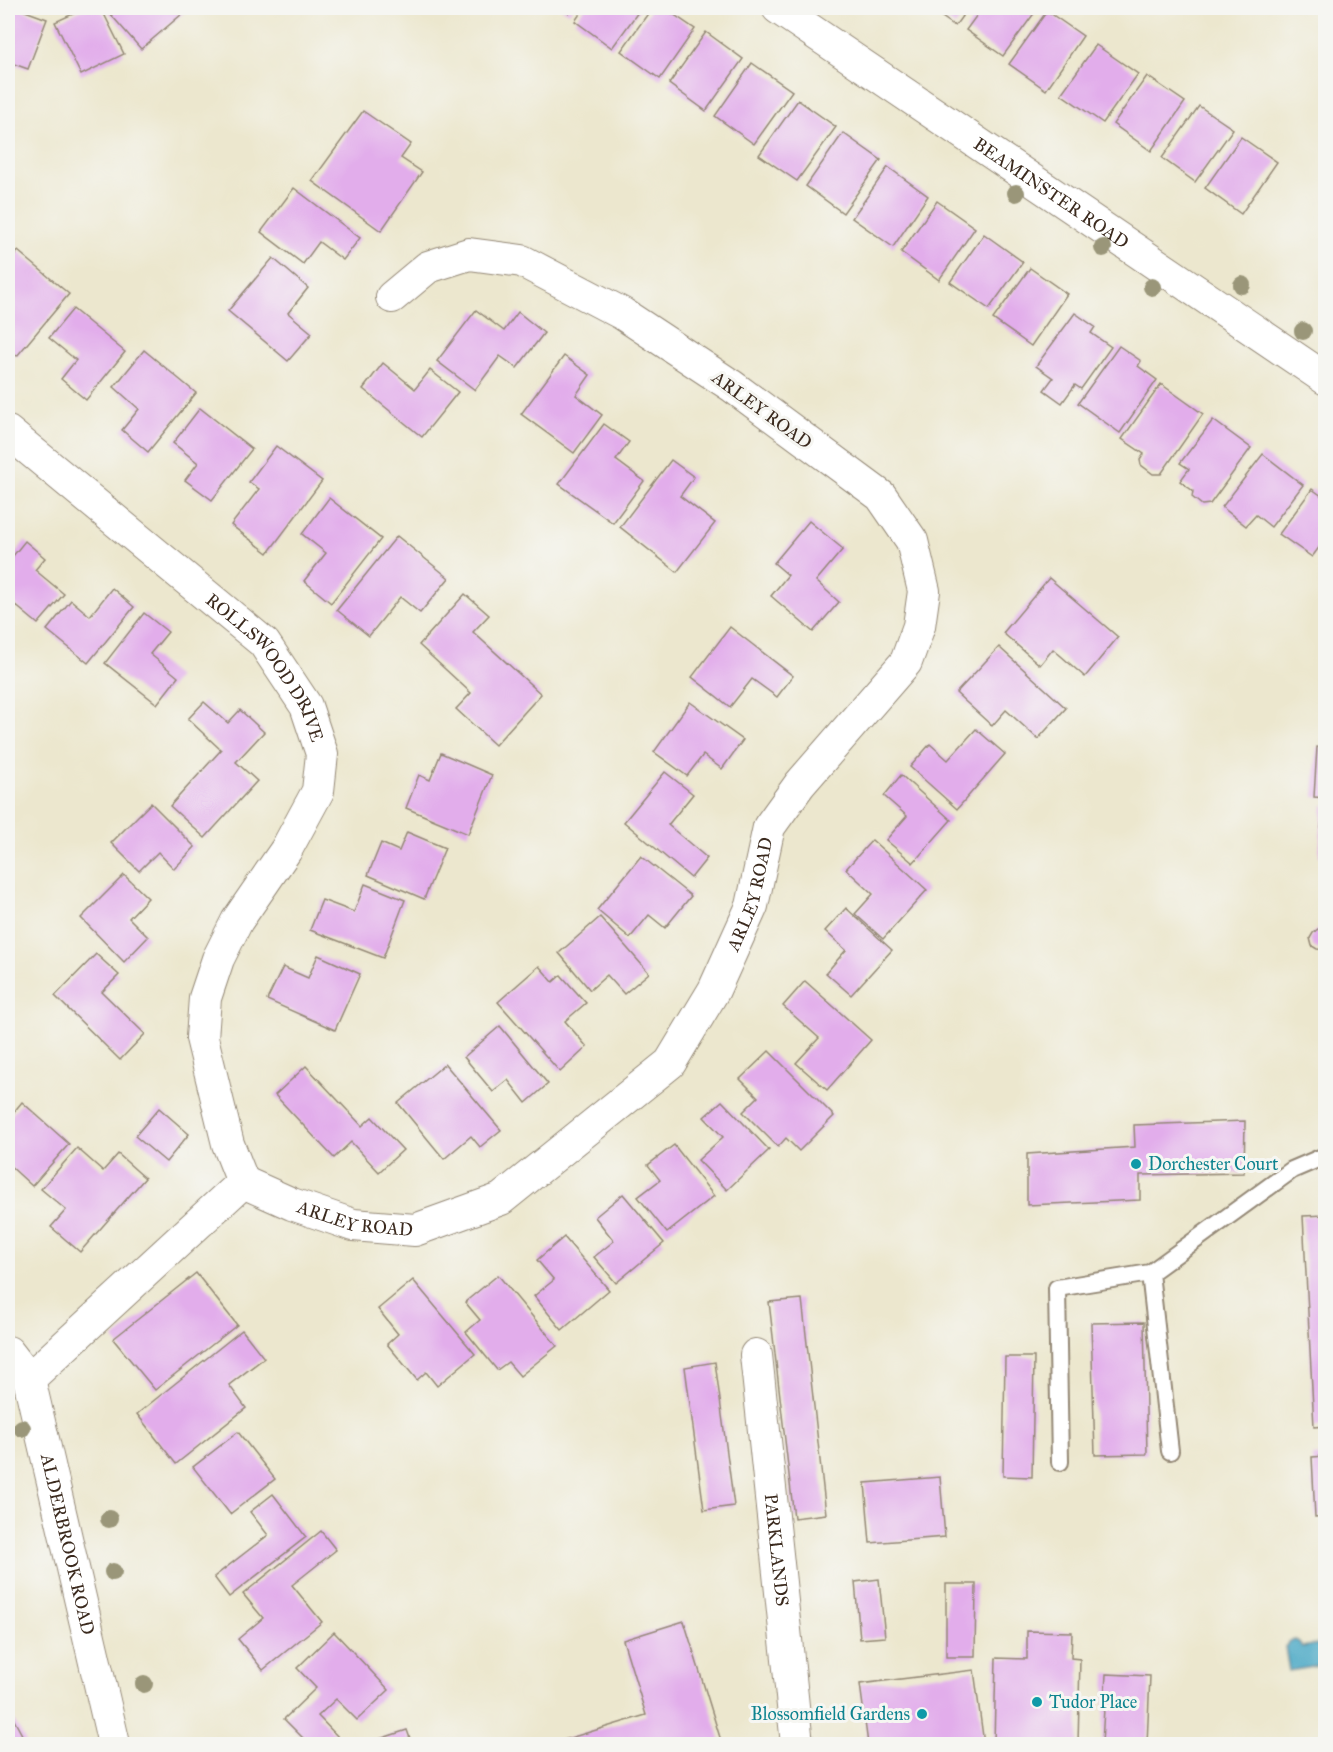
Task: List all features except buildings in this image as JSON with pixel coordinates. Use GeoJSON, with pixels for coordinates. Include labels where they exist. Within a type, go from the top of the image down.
{"type":"FeatureCollection","features":[{"type":"Feature","properties":{"kind":"street","name":"BEAMINSTER ROAD"},"geometry":{"type":"LineString","coordinates":[[778,8],[1326,379]]}},
{"type":"Feature","properties":{"kind":"street","name":"ARLEY ROAD"},"geometry":{"type":"LineString","coordinates":[[243,1182],[292,1204],[353,1225],[415,1230],[501,1199],[670,1063],[714,990],[752,906],[769,827],[800,784],[906,662],[918,626],[924,591],[912,541],[881,496],[732,386],[623,314],[522,261],[469,254],[428,267],[392,297]]}},
{"type":"Feature","properties":{"kind":"street","name":"ROLLSWOOD DRIVE"},"geometry":{"type":"LineString","coordinates":[[8,432],[264,643],[306,706],[322,754],[318,791],[286,850],[237,921],[218,959],[205,998],[201,1038],[228,1144],[243,1182]]}},
{"type":"Feature","properties":{"kind":"street"},"geometry":{"type":"LineString","coordinates":[[29,1379],[243,1182]]}},
{"type":"Feature","properties":{"kind":"street","name":"ALDERBROOK ROAD"},"geometry":{"type":"LineString","coordinates":[[8,1352],[29,1379],[114,1744]]}},
{"type":"Feature","properties":{"kind":"street","name":"PARKLANDS"},"geometry":{"type":"LineString","coordinates":[[756,1355],[797,1744]]}},
{"type":"Feature","properties":{"kind":"lane"},"geometry":{"type":"LineString","coordinates":[[1060,1462],[1057,1288],[1150,1273],[1292,1170],[1320,1158],[1326,1158]]}},
{"type":"Feature","properties":{"kind":"lane"},"geometry":{"type":"LineString","coordinates":[[1150,1273],[1170,1451]]}},
{"type":"Feature","properties":{"kind":"water"},"geometry":{"type":"Polygon","coordinates":[[[1295,1640],[1302,1647],[1325,1643],[1325,1665],[1289,1671],[1285,1647],[1289,1642],[1295,1640]]]}},
{"type":"Feature","properties":{"kind":"place","name":"Dorchester Court"},"geometry":{"type":"Point","coordinates":[1136,1164]}},
{"type":"Feature","properties":{"kind":"place","name":"Tudor Place"},"geometry":{"type":"Point","coordinates":[1037,1702]}},
{"type":"Feature","properties":{"kind":"place","name":"Blossomfield Gardens"},"geometry":{"type":"Point","coordinates":[922,1714]}}]}
